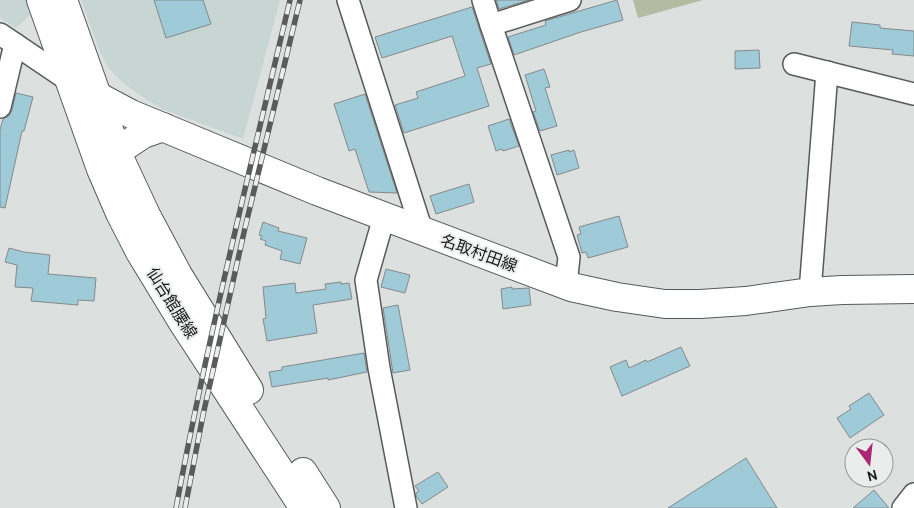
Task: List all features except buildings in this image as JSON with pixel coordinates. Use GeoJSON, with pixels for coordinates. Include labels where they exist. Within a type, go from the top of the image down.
{"type":"FeatureCollection","features":[{"type":"Feature","properties":{"kind":"main road","name":"仙台館腰線"},"geometry":{"type":"LineString","coordinates":[[42,0],[101,169],[120,213],[140,252],[182,321],[304,508]]}},
{"type":"Feature","properties":{"kind":"main road","name":"仙台館腰線"},"geometry":{"type":"LineString","coordinates":[[64,0],[116,152],[146,215],[178,275],[326,508]]}},
{"type":"Feature","properties":{"kind":"main road","name":"名取村田線"},"geometry":{"type":"LineString","coordinates":[[71,82],[131,114],[384,217],[566,285],[617,297],[665,304],[746,302],[810,292],[842,290],[914,289]]}},
{"type":"Feature","properties":{"kind":"main road"},"geometry":{"type":"LineString","coordinates":[[116,152],[144,134],[163,127]]}},
{"type":"Feature","properties":{"kind":"street"},"geometry":{"type":"LineString","coordinates":[[348,0],[422,231]]}},
{"type":"Feature","properties":{"kind":"street"},"geometry":{"type":"LineString","coordinates":[[483,0],[568,258],[566,285]]}},
{"type":"Feature","properties":{"kind":"street"},"geometry":{"type":"LineString","coordinates":[[492,25],[570,0]]}},
{"type":"Feature","properties":{"kind":"street"},"geometry":{"type":"LineString","coordinates":[[0,107],[8,39],[71,82]]}},
{"type":"Feature","properties":{"kind":"street"},"geometry":{"type":"LineString","coordinates":[[794,64],[914,94]]}},
{"type":"Feature","properties":{"kind":"street"},"geometry":{"type":"LineString","coordinates":[[810,292],[827,72]]}},
{"type":"Feature","properties":{"kind":"street"},"geometry":{"type":"LineString","coordinates":[[384,217],[366,280],[379,368],[406,508]]}},
{"type":"Feature","properties":{"kind":"street"},"geometry":{"type":"LineString","coordinates":[[903,508],[914,494]]}},
{"type":"Feature","properties":{"kind":"shaded area"},"geometry":{"type":"Polygon","coordinates":[[[0,0],[26,0],[31,14],[16,28],[0,18],[0,0]]]}},
{"type":"Feature","properties":{"kind":"shaded area"},"geometry":{"type":"Polygon","coordinates":[[[81,0],[280,0],[243,139],[162,109],[122,82],[108,67],[100,52],[81,0]]]}},
{"type":"Feature","properties":{"kind":"green space"},"geometry":{"type":"Polygon","coordinates":[[[633,0],[703,0],[638,18],[633,0]]]}},
{"type":"Feature","properties":{"kind":"railway"},"geometry":{"type":"LineString","coordinates":[[176,508],[216,317],[290,0]]}},
{"type":"Feature","properties":{"kind":"railway"},"geometry":{"type":"LineString","coordinates":[[185,508],[203,415],[245,228],[300,0]]}}]}
